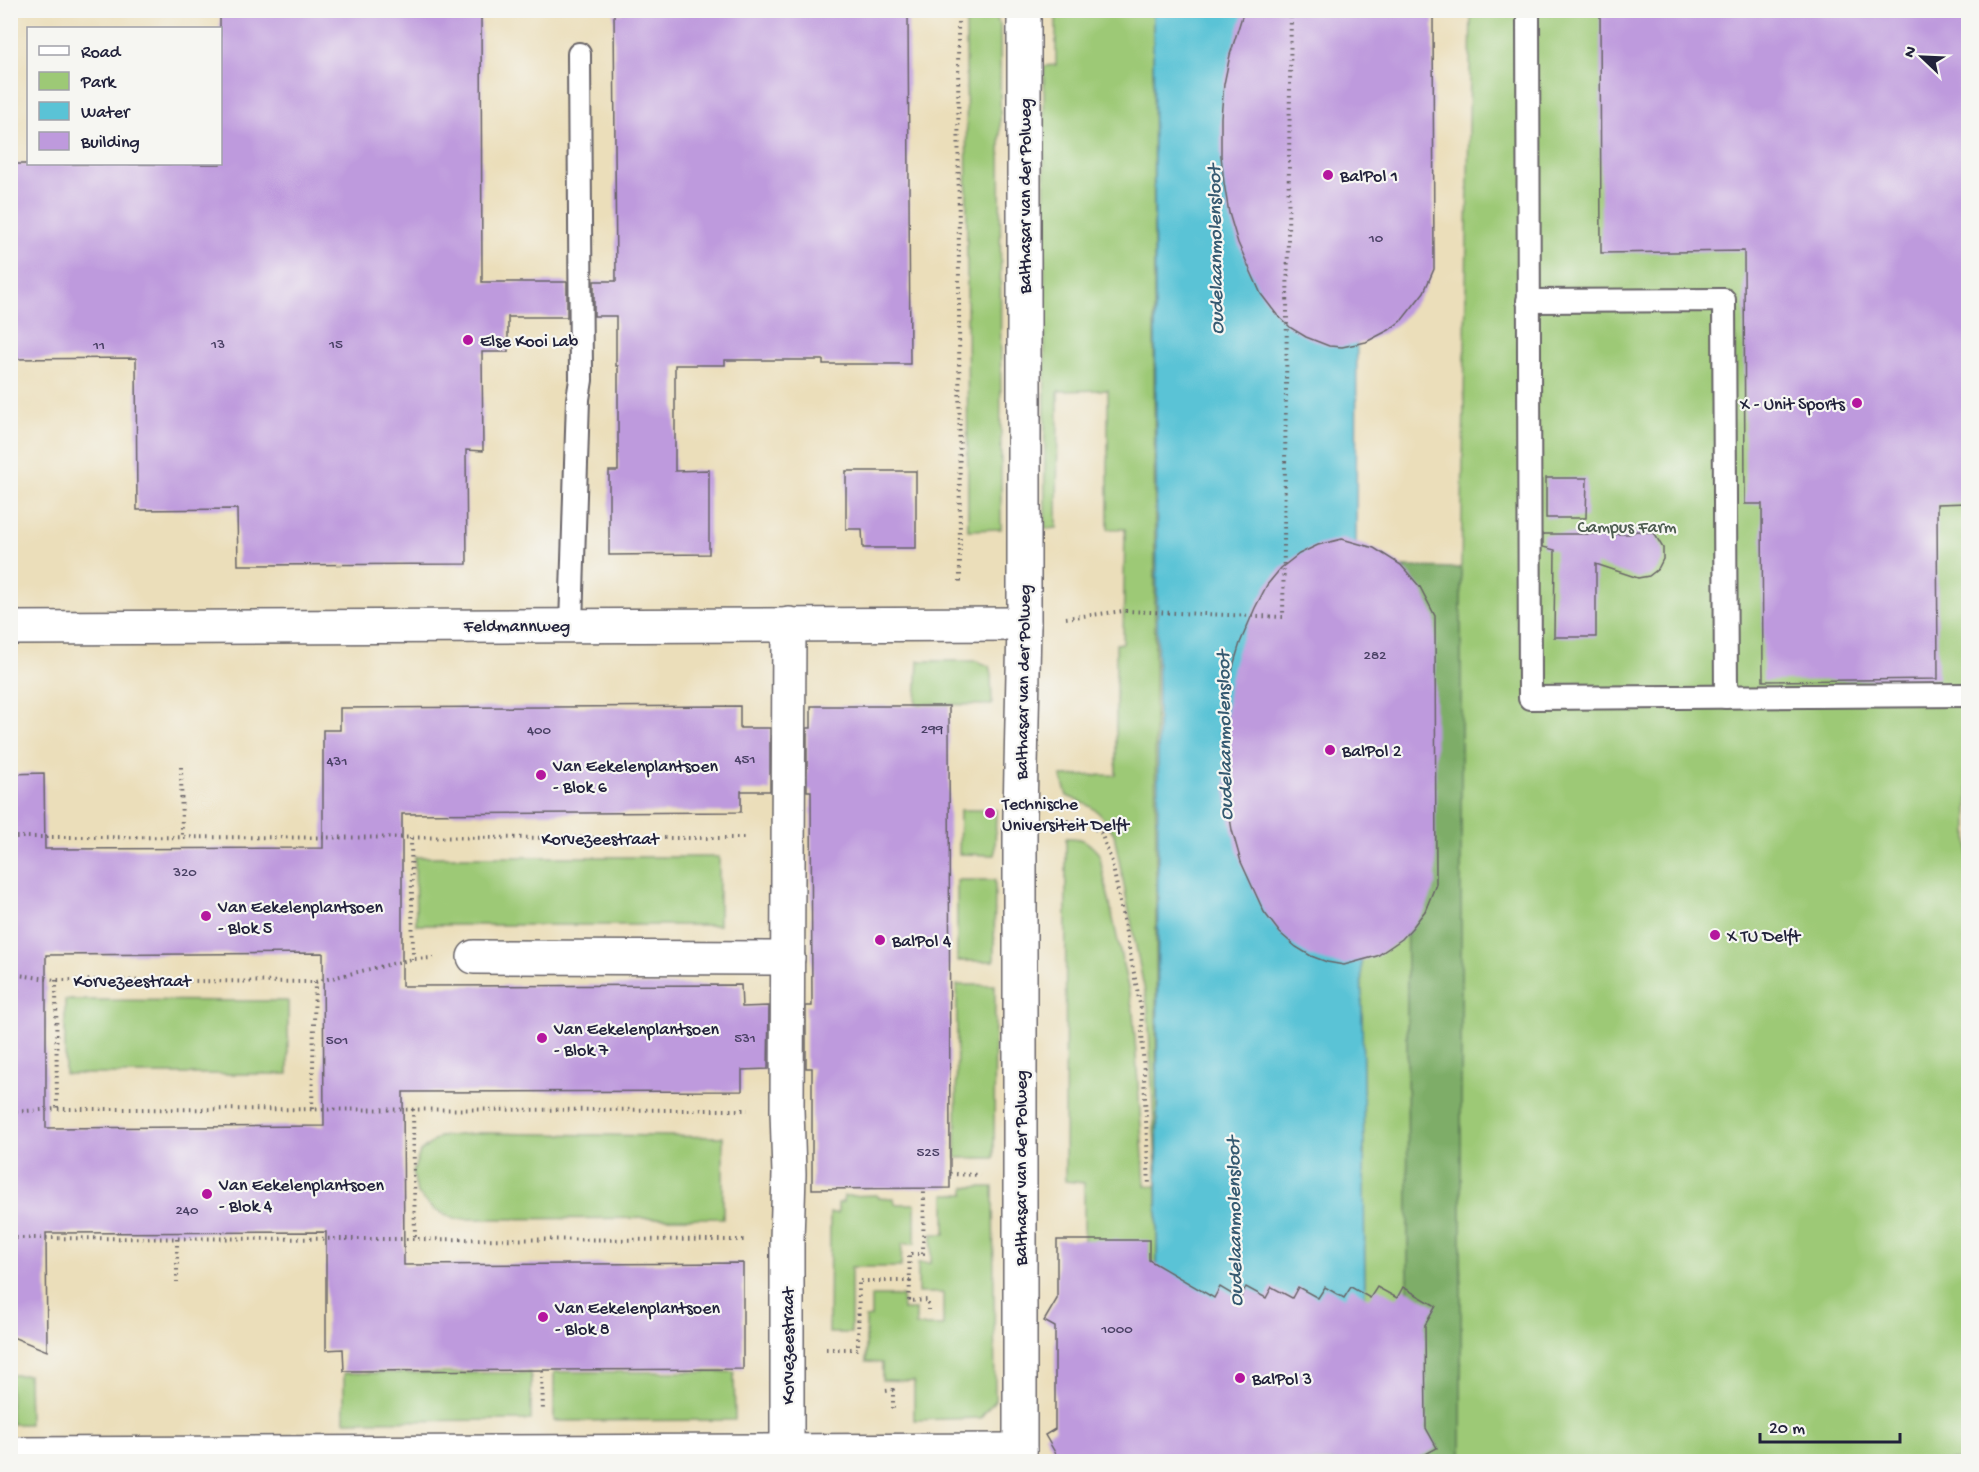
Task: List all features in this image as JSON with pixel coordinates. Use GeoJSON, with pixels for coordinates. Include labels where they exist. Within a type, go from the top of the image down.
{"type":"FeatureCollection","features":[{"type":"Feature","properties":{"kind":"street","name":"Balthasar van der Polweg"},"geometry":{"type":"LineString","coordinates":[[1020,1456],[1024,10]]}},
{"type":"Feature","properties":{"kind":"street","name":"Korvezeestraat"},"geometry":{"type":"LineString","coordinates":[[787,1451],[789,624]]}},
{"type":"Feature","properties":{"kind":"street","name":"Feldmannweg"},"geometry":{"type":"LineString","coordinates":[[10,628],[1024,624]]}},
{"type":"Feature","properties":{"kind":"street"},"geometry":{"type":"LineString","coordinates":[[474,957],[788,958]]}},
{"type":"Feature","properties":{"kind":"street"},"geometry":{"type":"LineString","coordinates":[[10,1454],[787,1451],[1020,1456]]}},
{"type":"Feature","properties":{"kind":"lane"},"geometry":{"type":"LineString","coordinates":[[1528,10],[1530,698],[1968,695]]}},
{"type":"Feature","properties":{"kind":"lane"},"geometry":{"type":"LineString","coordinates":[[571,625],[578,399],[581,380],[579,54]]}},
{"type":"Feature","properties":{"kind":"lane"},"geometry":{"type":"LineString","coordinates":[[1528,301],[1724,300],[1726,697]]}},
{"type":"Feature","properties":{"kind":"path"},"geometry":{"type":"LineString","coordinates":[[958,10],[960,624]]}},
{"type":"Feature","properties":{"kind":"path"},"geometry":{"type":"LineString","coordinates":[[1024,624],[1124,611],[1283,617],[1291,10]]}},
{"type":"Feature","properties":{"kind":"path"},"geometry":{"type":"LineString","coordinates":[[181,767],[182,837]]}},
{"type":"Feature","properties":{"kind":"path"},"geometry":{"type":"LineString","coordinates":[[1020,816],[1087,824],[1101,833],[1112,862],[1141,1009],[1149,1186]]}},
{"type":"Feature","properties":{"kind":"path","name":"Korvezeestraat"},"geometry":{"type":"LineString","coordinates":[[10,837],[789,838]]}},
{"type":"Feature","properties":{"kind":"path"},"geometry":{"type":"LineString","coordinates":[[411,838],[413,959]]}},
{"type":"Feature","properties":{"kind":"path","name":"Korvezeestraat"},"geometry":{"type":"LineString","coordinates":[[10,974],[56,980],[315,982],[413,959],[474,957]]}},
{"type":"Feature","properties":{"kind":"path","name":"Korvezeestraat"},"geometry":{"type":"LineString","coordinates":[[56,980],[57,1109]]}},
{"type":"Feature","properties":{"kind":"path"},"geometry":{"type":"LineString","coordinates":[[312,1109],[315,982]]}},
{"type":"Feature","properties":{"kind":"path"},"geometry":{"type":"LineString","coordinates":[[10,1112],[57,1109],[787,1110]]}},
{"type":"Feature","properties":{"kind":"path"},"geometry":{"type":"LineString","coordinates":[[413,1109],[415,1239]]}},
{"type":"Feature","properties":{"kind":"path"},"geometry":{"type":"LineString","coordinates":[[924,1189],[923,1254],[909,1254],[909,1300],[928,1300],[928,1310]]}},
{"type":"Feature","properties":{"kind":"path"},"geometry":{"type":"LineString","coordinates":[[10,1238],[786,1240]]}},
{"type":"Feature","properties":{"kind":"path"},"geometry":{"type":"LineString","coordinates":[[177,1239],[177,1282]]}},
{"type":"Feature","properties":{"kind":"path"},"geometry":{"type":"LineString","coordinates":[[787,1348],[858,1349],[859,1281],[910,1281]]}},
{"type":"Feature","properties":{"kind":"green space"},"geometry":{"type":"Polygon","coordinates":[[[966,11],[993,11],[1000,25],[1001,529],[968,530],[966,11]]]}},
{"type":"Feature","properties":{"kind":"green space"},"geometry":{"type":"Polygon","coordinates":[[[1056,11],[1217,11],[1153,12],[1157,1186],[1148,1008],[1114,834],[1095,810],[1067,796],[1061,776],[1116,775],[1116,644],[1123,643],[1125,529],[1108,529],[1108,390],[1058,391],[1057,528],[1045,529],[1044,66],[1056,65],[1056,11]]]}},
{"type":"Feature","properties":{"kind":"green space","name":"X TU Delft"},"geometry":{"type":"Polygon","coordinates":[[[1471,11],[1968,11],[1968,1461],[1461,1461],[1461,568],[1471,11]]]}},
{"type":"Feature","properties":{"kind":"green space"},"geometry":{"type":"Polygon","coordinates":[[[1356,567],[1405,567],[1409,1461],[1366,1461],[1356,567]]]}},
{"type":"Feature","properties":{"kind":"green space"},"geometry":{"type":"Polygon","coordinates":[[[1405,567],[1461,568],[1461,1461],[1409,1461],[1405,567]]]}},
{"type":"Feature","properties":{"kind":"green space"},"geometry":{"type":"Polygon","coordinates":[[[918,661],[977,661],[989,666],[992,705],[916,704],[918,661]]]}},
{"type":"Feature","properties":{"kind":"green space"},"geometry":{"type":"Polygon","coordinates":[[[960,810],[996,810],[995,855],[959,854],[960,810]]]}},
{"type":"Feature","properties":{"kind":"green space"},"geometry":{"type":"Polygon","coordinates":[[[1066,838],[1085,841],[1099,854],[1133,1011],[1145,1186],[1157,1186],[1157,1276],[1084,1277],[1084,1183],[1065,1181],[1066,838]]]}},
{"type":"Feature","properties":{"kind":"green space"},"geometry":{"type":"Polygon","coordinates":[[[415,857],[719,857],[719,925],[416,925],[415,857]]]}},
{"type":"Feature","properties":{"kind":"green space"},"geometry":{"type":"Polygon","coordinates":[[[957,880],[995,880],[994,961],[957,961],[957,880]]]}},
{"type":"Feature","properties":{"kind":"green space"},"geometry":{"type":"Polygon","coordinates":[[[957,985],[995,985],[994,1158],[956,1158],[957,985]]]}},
{"type":"Feature","properties":{"kind":"green space"},"geometry":{"type":"Polygon","coordinates":[[[65,1000],[288,1001],[288,1074],[65,1074],[65,1000]]]}},
{"type":"Feature","properties":{"kind":"green space"},"geometry":{"type":"Polygon","coordinates":[[[480,1133],[723,1137],[723,1218],[454,1219],[432,1208],[417,1193],[413,1172],[420,1152],[439,1137],[480,1133]]]}},
{"type":"Feature","properties":{"kind":"green space"},"geometry":{"type":"Polygon","coordinates":[[[965,1187],[993,1187],[995,1400],[980,1418],[914,1420],[914,1381],[882,1380],[882,1363],[866,1362],[866,1318],[871,1317],[871,1296],[902,1296],[903,1310],[916,1310],[916,1326],[943,1326],[943,1293],[918,1293],[918,1263],[931,1263],[932,1234],[945,1234],[945,1194],[965,1194],[965,1187]]]}},
{"type":"Feature","properties":{"kind":"green space"},"geometry":{"type":"Polygon","coordinates":[[[877,1195],[878,1198],[894,1198],[895,1204],[915,1204],[915,1244],[902,1244],[901,1267],[851,1267],[851,1333],[829,1333],[830,1213],[838,1213],[838,1203],[843,1202],[844,1196],[877,1195]]]}},
{"type":"Feature","properties":{"kind":"green space"},"geometry":{"type":"Polygon","coordinates":[[[554,1372],[734,1372],[735,1420],[554,1421],[554,1372]]]}},
{"type":"Feature","properties":{"kind":"green space"},"geometry":{"type":"Polygon","coordinates":[[[344,1373],[531,1373],[531,1420],[344,1421],[344,1373]]]}},
{"type":"Feature","properties":{"kind":"green space"},"geometry":{"type":"Polygon","coordinates":[[[10,1375],[28,1375],[29,1424],[11,1424],[10,1375]]]}},
{"type":"Feature","properties":{"kind":"water","name":"Oudelaanmolensloot"},"geometry":{"type":"Polygon","coordinates":[[[1358,11],[1356,567],[1366,1461],[1157,1461],[1158,726],[1153,12],[1358,11]]]}},
{"type":"Feature","properties":{"kind":"building"},"geometry":{"type":"Polygon","coordinates":[[[220,10],[481,10],[482,282],[567,282],[567,317],[508,317],[508,352],[482,352],[483,451],[466,450],[467,564],[238,565],[237,509],[137,510],[136,358],[10,359],[10,164],[222,165],[222,27],[220,27],[220,10]]]}},
{"type":"Feature","properties":{"kind":"building"},"geometry":{"type":"Polygon","coordinates":[[[622,10],[908,10],[910,364],[823,364],[823,360],[725,360],[725,365],[675,365],[675,471],[709,470],[709,554],[609,555],[609,471],[618,471],[616,316],[594,316],[594,281],[616,281],[614,13],[622,14],[622,10]]]}},
{"type":"Feature","properties":{"kind":"building","name":"BalPol 1"},"geometry":{"type":"Polygon","coordinates":[[[1244,10],[1433,10],[1434,269],[1424,292],[1402,320],[1366,342],[1342,347],[1329,346],[1291,328],[1277,315],[1261,294],[1238,243],[1229,213],[1224,183],[1221,117],[1230,55],[1244,10]]]}},
{"type":"Feature","properties":{"kind":"building","name":"X - Unit Sports"},"geometry":{"type":"Polygon","coordinates":[[[1600,10],[1968,10],[1968,503],[1937,504],[1938,679],[1763,681],[1762,504],[1745,504],[1744,251],[1601,253],[1600,10]]]}},
{"type":"Feature","properties":{"kind":"building"},"geometry":{"type":"Polygon","coordinates":[[[846,471],[916,471],[916,548],[863,548],[862,529],[846,529],[846,471]]]}},
{"type":"Feature","properties":{"kind":"building"},"geometry":{"type":"Polygon","coordinates":[[[1546,478],[1587,478],[1586,518],[1546,518],[1546,478]]]}},
{"type":"Feature","properties":{"kind":"building"},"geometry":{"type":"Polygon","coordinates":[[[1636,531],[1654,533],[1663,548],[1663,559],[1658,569],[1649,576],[1638,578],[1596,564],[1596,637],[1554,637],[1555,550],[1543,547],[1543,534],[1630,534],[1636,531]]]}},
{"type":"Feature","properties":{"kind":"building","name":"BalPol 2"},"geometry":{"type":"Polygon","coordinates":[[[1342,539],[1374,548],[1401,565],[1420,587],[1435,616],[1436,884],[1425,911],[1402,939],[1377,956],[1344,965],[1311,956],[1296,947],[1280,933],[1264,912],[1241,862],[1232,830],[1226,794],[1224,740],[1229,686],[1234,663],[1240,643],[1267,585],[1281,568],[1299,554],[1318,545],[1342,539]]]}},
{"type":"Feature","properties":{"kind":"building"},"geometry":{"type":"Polygon","coordinates":[[[740,706],[740,728],[770,728],[770,791],[741,791],[741,812],[402,814],[402,986],[741,985],[742,1007],[769,1006],[768,1069],[742,1070],[742,1091],[403,1092],[404,1265],[743,1263],[743,1369],[344,1371],[343,1349],[326,1350],[326,1232],[46,1233],[47,1351],[10,1336],[10,774],[44,773],[45,849],[323,848],[323,730],[340,730],[340,708],[740,706]],[[323,953],[46,955],[46,1128],[324,1126],[323,953]]]}},
{"type":"Feature","properties":{"kind":"building","name":"BalPol 4"},"geometry":{"type":"Polygon","coordinates":[[[811,706],[949,706],[950,1188],[812,1189],[812,1068],[806,1068],[806,1006],[812,1006],[811,791],[807,791],[807,728],[811,728],[811,706]]]}},
{"type":"Feature","properties":{"kind":"building","name":"BalPol 3"},"geometry":{"type":"Polygon","coordinates":[[[1057,1240],[1149,1240],[1149,1260],[1214,1298],[1220,1287],[1240,1299],[1246,1287],[1266,1298],[1272,1287],[1292,1298],[1298,1287],[1318,1298],[1325,1287],[1344,1298],[1351,1287],[1370,1298],[1377,1287],[1397,1298],[1403,1287],[1436,1306],[1425,1325],[1426,1428],[1437,1448],[1413,1461],[1060,1461],[1045,1435],[1055,1429],[1055,1327],[1044,1321],[1057,1299],[1057,1240]]]}},
{"type":"Feature","properties":{"kind":"place","name":"BalPol 1"},"geometry":{"type":"Point","coordinates":[1328,175]}},
{"type":"Feature","properties":{"kind":"place","name":"Else Kooi Lab"},"geometry":{"type":"Point","coordinates":[468,340]}},
{"type":"Feature","properties":{"kind":"place","name":"X - Unit Sports"},"geometry":{"type":"Point","coordinates":[1857,403]}},
{"type":"Feature","properties":{"kind":"place","name":"BalPol 2"},"geometry":{"type":"Point","coordinates":[1330,750]}},
{"type":"Feature","properties":{"kind":"place","name":"Van Eekelenplantsoen - Blok 6"},"geometry":{"type":"Point","coordinates":[541,775]}},
{"type":"Feature","properties":{"kind":"place","name":"Technische Universiteit Delft"},"geometry":{"type":"Point","coordinates":[990,813]}},
{"type":"Feature","properties":{"kind":"place","name":"Van Eekelenplantsoen - Blok 5"},"geometry":{"type":"Point","coordinates":[206,916]}},
{"type":"Feature","properties":{"kind":"place","name":"X TU Delft"},"geometry":{"type":"Point","coordinates":[1715,935]}},
{"type":"Feature","properties":{"kind":"place","name":"BalPol 4"},"geometry":{"type":"Point","coordinates":[880,940]}},
{"type":"Feature","properties":{"kind":"place","name":"Van Eekelenplantsoen - Blok 7"},"geometry":{"type":"Point","coordinates":[542,1038]}},
{"type":"Feature","properties":{"kind":"place","name":"Van Eekelenplantsoen - Blok 4"},"geometry":{"type":"Point","coordinates":[207,1194]}},
{"type":"Feature","properties":{"kind":"place","name":"Van Eekelenplantsoen - Blok 8"},"geometry":{"type":"Point","coordinates":[543,1317]}},
{"type":"Feature","properties":{"kind":"place","name":"BalPol 3"},"geometry":{"type":"Point","coordinates":[1240,1378]}},
{"type":"Feature","properties":{"kind":"park label","name":"Campus Farm"},"geometry":{"type":"Point","coordinates":[1627,526]}}]}
